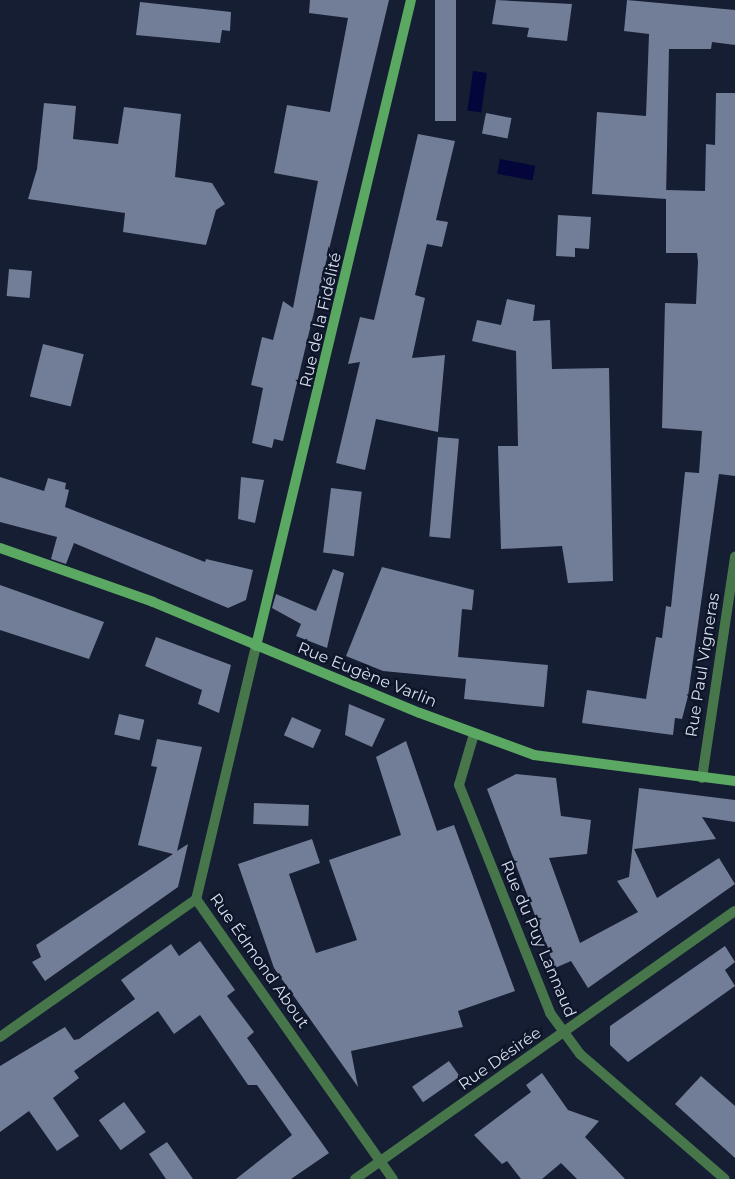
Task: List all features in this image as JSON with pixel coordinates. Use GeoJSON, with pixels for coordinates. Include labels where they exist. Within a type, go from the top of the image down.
{"type":"FeatureCollection","features":[{"type":"Feature","properties":{"kind":"street","name":"Rue de la Fidélité"},"geometry":{"type":"LineString","coordinates":[[256,646],[411,0]]}},
{"type":"Feature","properties":{"kind":"street","name":"Rue Eugène Varlin"},"geometry":{"type":"LineString","coordinates":[[0,548],[153,602],[256,646],[474,734],[566,762],[735,781]]}},
{"type":"Feature","properties":{"kind":"street","name":"Rue Paul Vigneras"},"geometry":{"type":"LineString","coordinates":[[702,778],[735,556]]}},
{"type":"Feature","properties":{"kind":"street","name":"Rue Édmond About"},"geometry":{"type":"LineString","coordinates":[[256,646],[196,899],[393,1179]]}},
{"type":"Feature","properties":{"kind":"street","name":"Rue du Puy Lannaud"},"geometry":{"type":"LineString","coordinates":[[474,734],[459,785],[550,1013],[562,1034],[725,1179]]}},
{"type":"Feature","properties":{"kind":"street"},"geometry":{"type":"LineString","coordinates":[[0,1037],[196,899]]}},
{"type":"Feature","properties":{"kind":"street","name":"Rue Désirée"},"geometry":{"type":"LineString","coordinates":[[354,1179],[735,911]]}},
{"type":"Feature","properties":{"kind":"shaded area"},"geometry":{"type":"Polygon","coordinates":[[[473,71],[487,73],[481,113],[467,111],[473,71]]]}},
{"type":"Feature","properties":{"kind":"shaded area"},"geometry":{"type":"Polygon","coordinates":[[[500,159],[535,166],[532,181],[497,174],[500,159]]]}},
{"type":"Feature","properties":{"kind":"building"},"geometry":{"type":"Polygon","coordinates":[[[310,0],[389,0],[283,441],[274,439],[272,448],[252,443],[263,388],[251,385],[262,337],[273,340],[283,301],[293,308],[318,181],[274,173],[287,105],[330,112],[348,18],[309,13],[310,0]]]}},
{"type":"Feature","properties":{"kind":"building"},"geometry":{"type":"Polygon","coordinates":[[[435,0],[456,0],[456,121],[435,121],[435,0]]]}},
{"type":"Feature","properties":{"kind":"building"},"geometry":{"type":"Polygon","coordinates":[[[496,0],[572,4],[567,41],[527,37],[529,28],[492,24],[496,0]]]}},
{"type":"Feature","properties":{"kind":"building"},"geometry":{"type":"Polygon","coordinates":[[[627,0],[735,10],[735,45],[712,42],[711,49],[669,49],[666,199],[592,194],[597,112],[646,116],[649,34],[624,31],[627,0]]]}},
{"type":"Feature","properties":{"kind":"building"},"geometry":{"type":"Polygon","coordinates":[[[140,2],[231,12],[230,31],[222,30],[220,43],[136,35],[140,2]]]}},
{"type":"Feature","properties":{"kind":"building"},"geometry":{"type":"Polygon","coordinates":[[[716,93],[735,93],[735,476],[719,474],[688,696],[682,719],[675,718],[673,735],[582,723],[587,690],[646,699],[656,637],[662,638],[666,606],[671,607],[685,472],[699,473],[702,431],[662,428],[665,303],[696,304],[698,262],[697,253],[666,253],[666,190],[705,191],[706,144],[715,145],[716,93]]]}},
{"type":"Feature","properties":{"kind":"building"},"geometry":{"type":"Polygon","coordinates":[[[44,103],[76,106],[73,139],[118,144],[124,107],[181,114],[175,177],[212,183],[225,204],[216,210],[206,245],[123,232],[125,213],[28,199],[37,169],[44,103]]]}},
{"type":"Feature","properties":{"kind":"building"},"geometry":{"type":"Polygon","coordinates":[[[486,113],[512,118],[508,139],[482,134],[486,113]]]}},
{"type":"Feature","properties":{"kind":"building"},"geometry":{"type":"Polygon","coordinates":[[[418,134],[455,141],[436,220],[448,222],[442,247],[427,244],[415,295],[425,298],[412,358],[445,355],[438,432],[376,419],[365,470],[336,463],[360,362],[348,364],[360,317],[374,320],[418,134]]]}},
{"type":"Feature","properties":{"kind":"building"},"geometry":{"type":"Polygon","coordinates":[[[558,215],[591,217],[589,249],[575,248],[575,257],[556,256],[558,215]]]}},
{"type":"Feature","properties":{"kind":"building"},"geometry":{"type":"Polygon","coordinates":[[[9,269],[32,271],[30,298],[7,296],[9,269]]]}},
{"type":"Feature","properties":{"kind":"building"},"geometry":{"type":"Polygon","coordinates":[[[507,299],[535,305],[533,321],[550,320],[552,369],[609,368],[613,581],[568,583],[562,546],[501,549],[498,446],[518,446],[516,351],[472,341],[477,320],[501,325],[507,299]]]}},
{"type":"Feature","properties":{"kind":"building"},"geometry":{"type":"Polygon","coordinates":[[[43,344],[84,354],[71,407],[30,396],[43,344]]]}},
{"type":"Feature","properties":{"kind":"building"},"geometry":{"type":"Polygon","coordinates":[[[438,437],[459,439],[450,538],[429,537],[438,437]]]}},
{"type":"Feature","properties":{"kind":"building"},"geometry":{"type":"Polygon","coordinates":[[[0,477],[44,491],[48,478],[66,483],[65,489],[69,490],[65,507],[205,562],[206,559],[253,570],[246,600],[228,608],[74,543],[66,564],[51,559],[57,537],[0,522],[0,477]]]}},
{"type":"Feature","properties":{"kind":"building"},"geometry":{"type":"Polygon","coordinates":[[[241,477],[264,480],[255,523],[238,519],[241,477]]]}},
{"type":"Feature","properties":{"kind":"building"},"geometry":{"type":"Polygon","coordinates":[[[331,488],[362,492],[354,556],[323,553],[331,488]]]}},
{"type":"Feature","properties":{"kind":"building"},"geometry":{"type":"Polygon","coordinates":[[[382,567],[474,590],[472,610],[462,609],[458,657],[548,665],[544,707],[464,699],[466,679],[383,671],[346,656],[382,567]]]}},
{"type":"Feature","properties":{"kind":"building"},"geometry":{"type":"Polygon","coordinates":[[[333,569],[344,573],[327,648],[296,636],[301,624],[272,608],[276,594],[316,611],[333,569]]]}},
{"type":"Feature","properties":{"kind":"building"},"geometry":{"type":"Polygon","coordinates":[[[0,585],[104,622],[89,659],[0,630],[0,585]]]}},
{"type":"Feature","properties":{"kind":"building"},"geometry":{"type":"Polygon","coordinates":[[[156,637],[231,665],[219,713],[198,704],[202,690],[145,666],[156,637]]]}},
{"type":"Feature","properties":{"kind":"building"},"geometry":{"type":"Polygon","coordinates":[[[349,704],[385,719],[372,747],[345,735],[349,704]]]}},
{"type":"Feature","properties":{"kind":"building"},"geometry":{"type":"Polygon","coordinates":[[[119,714],[144,720],[140,740],[114,734],[119,714]]]}},
{"type":"Feature","properties":{"kind":"building"},"geometry":{"type":"Polygon","coordinates":[[[292,717],[321,730],[313,748],[284,735],[292,717]]]}},
{"type":"Feature","properties":{"kind":"building"},"geometry":{"type":"Polygon","coordinates":[[[157,739],[202,747],[177,851],[188,844],[178,887],[45,981],[32,962],[41,957],[36,945],[173,854],[138,845],[157,767],[151,766],[157,739]]]}},
{"type":"Feature","properties":{"kind":"building"},"geometry":{"type":"Polygon","coordinates":[[[406,741],[437,831],[454,825],[515,991],[458,1011],[463,1027],[351,1051],[358,1087],[274,968],[238,864],[312,839],[320,863],[289,874],[316,953],[357,940],[329,860],[401,835],[376,757],[406,741]]]}},
{"type":"Feature","properties":{"kind":"building"},"geometry":{"type":"Polygon","coordinates":[[[516,774],[556,778],[561,816],[591,820],[587,854],[549,858],[580,943],[638,912],[617,881],[629,877],[639,788],[735,800],[735,822],[702,817],[716,839],[634,849],[657,898],[719,858],[735,884],[588,988],[571,961],[555,968],[487,789],[516,774]]]}},
{"type":"Feature","properties":{"kind":"building"},"geometry":{"type":"Polygon","coordinates":[[[254,803],[309,805],[308,826],[253,824],[254,803]]]}},
{"type":"Feature","properties":{"kind":"building"},"geometry":{"type":"Polygon","coordinates":[[[200,941],[235,990],[227,996],[254,1032],[247,1038],[329,1153],[291,1179],[236,1179],[292,1135],[257,1085],[248,1085],[200,1015],[174,1034],[158,1011],[74,1071],[79,1078],[53,1098],[79,1136],[57,1151],[29,1111],[0,1132],[0,1066],[65,1027],[74,1040],[79,1039],[135,999],[121,980],[171,944],[179,956],[200,941]]]}},
{"type":"Feature","properties":{"kind":"building"},"geometry":{"type":"Polygon","coordinates":[[[725,946],[735,962],[725,970],[735,986],[628,1062],[610,1045],[610,1026],[725,946]]]}},
{"type":"Feature","properties":{"kind":"building"},"geometry":{"type":"Polygon","coordinates":[[[449,1061],[460,1077],[423,1102],[412,1087],[449,1061]]]}},
{"type":"Feature","properties":{"kind":"building"},"geometry":{"type":"Polygon","coordinates":[[[542,1073],[568,1110],[599,1121],[585,1137],[625,1179],[577,1179],[561,1163],[542,1179],[521,1179],[507,1161],[502,1164],[474,1135],[531,1092],[526,1085],[542,1073]]]}},
{"type":"Feature","properties":{"kind":"building"},"geometry":{"type":"Polygon","coordinates":[[[701,1076],[735,1106],[735,1158],[675,1104],[701,1076]]]}},
{"type":"Feature","properties":{"kind":"building"},"geometry":{"type":"Polygon","coordinates":[[[124,1102],[146,1132],[121,1150],[99,1120],[124,1102]]]}},
{"type":"Feature","properties":{"kind":"building"},"geometry":{"type":"Polygon","coordinates":[[[167,1142],[193,1179],[166,1179],[149,1154],[167,1142]]]}}]}
